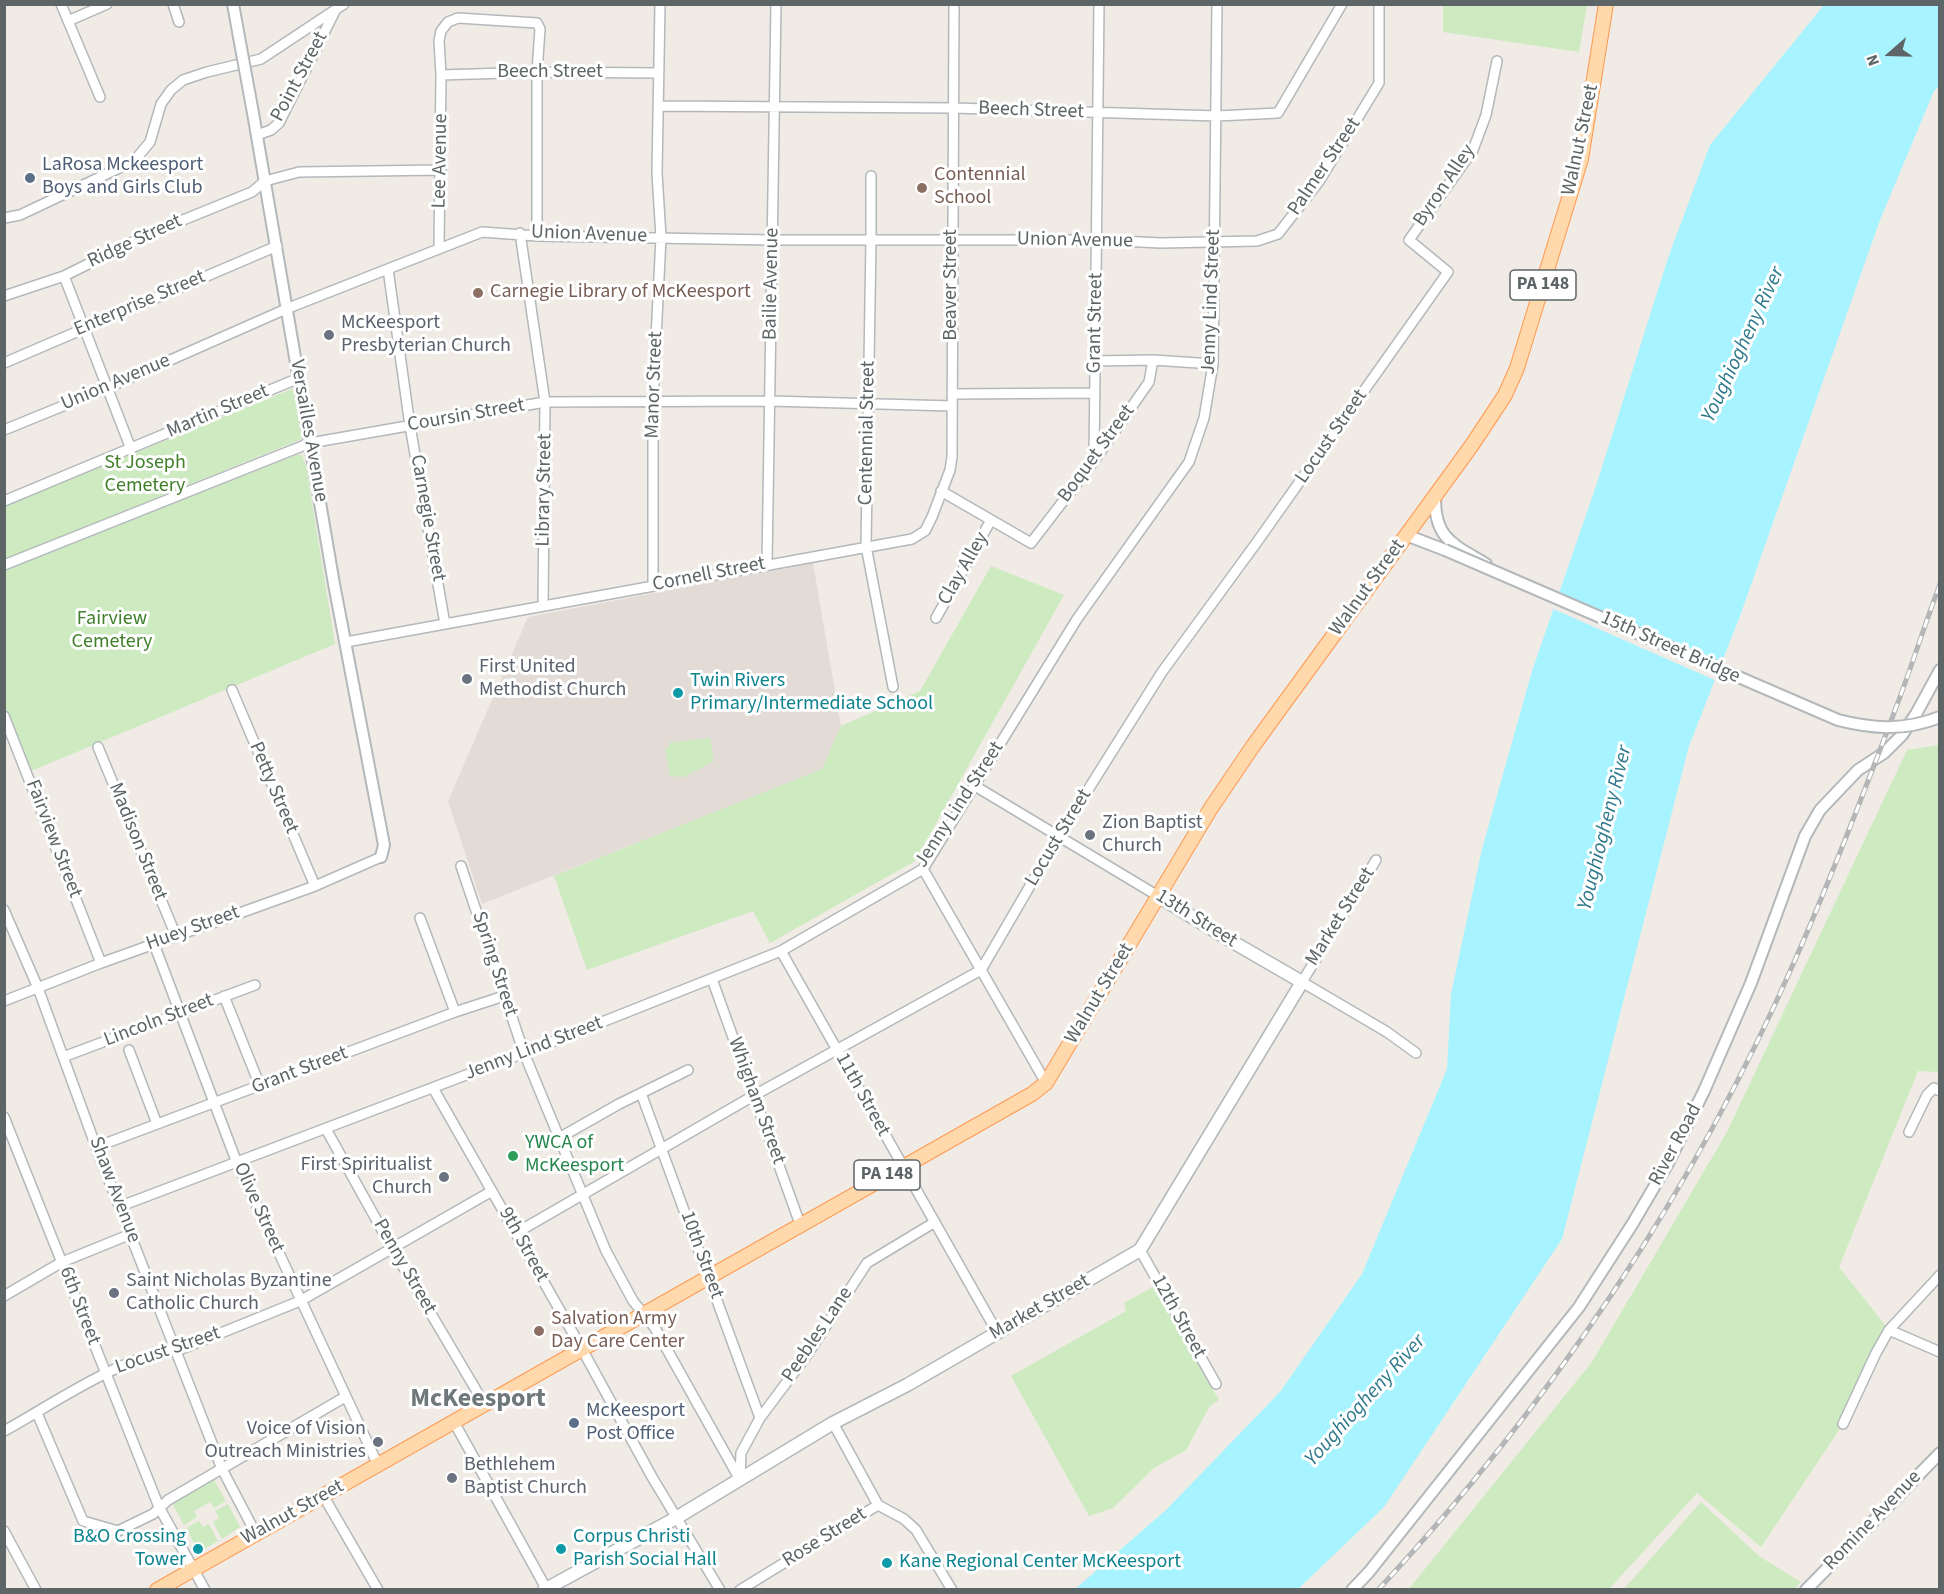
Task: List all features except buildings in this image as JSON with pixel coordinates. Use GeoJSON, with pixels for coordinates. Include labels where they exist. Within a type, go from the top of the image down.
{"type":"FeatureCollection","features":[{"type":"Feature","properties":{"kind":"main road","name":"Walnut Street"},"geometry":{"type":"LineString","coordinates":[[157,1590],[1032,1094],[1046,1083],[1211,808],[1253,746],[1491,417],[1505,394],[1517,368],[1581,159],[1606,4]]}},
{"type":"Feature","properties":{"kind":"main road","name":"13th Street"},"geometry":{"type":"LineString","coordinates":[[1158,896],[1302,982]]}},
{"type":"Feature","properties":{"kind":"main road","name":"Market Street"},"geometry":{"type":"LineString","coordinates":[[545,1589],[676,1518],[833,1423],[907,1384],[1140,1250],[1302,982]]}},
{"type":"Feature","properties":{"kind":"street"},"geometry":{"type":"LineString","coordinates":[[61,4],[100,97]]}},
{"type":"Feature","properties":{"kind":"street"},"geometry":{"type":"LineString","coordinates":[[68,21],[107,4]]}},
{"type":"Feature","properties":{"kind":"street"},"geometry":{"type":"LineString","coordinates":[[173,4],[179,22]]}},
{"type":"Feature","properties":{"kind":"street","name":"Versailles Avenue"},"geometry":{"type":"LineString","coordinates":[[233,4],[384,845],[381,857]]}},
{"type":"Feature","properties":{"kind":"street","name":"Manor Street"},"geometry":{"type":"LineString","coordinates":[[653,586],[653,400],[661,237],[657,173],[660,4]]}},
{"type":"Feature","properties":{"kind":"street","name":"Bailie Avenue"},"geometry":{"type":"LineString","coordinates":[[767,564],[776,4]]}},
{"type":"Feature","properties":{"kind":"street","name":"Beaver Street"},"geometry":{"type":"LineString","coordinates":[[940,491],[950,471],[952,406],[954,4]]}},
{"type":"Feature","properties":{"kind":"street","name":"Grant Street"},"geometry":{"type":"LineString","coordinates":[[1094,461],[1100,4]]}},
{"type":"Feature","properties":{"kind":"street","name":"Jenny Lind Street"},"geometry":{"type":"LineString","coordinates":[[121,1206],[524,1053],[781,951],[923,869],[1077,619],[1189,462],[1204,418],[1213,364],[1217,116],[1216,4]]}},
{"type":"Feature","properties":{"kind":"street","name":"Beech Street"},"geometry":{"type":"LineString","coordinates":[[658,106],[953,108],[1217,116],[1278,113],[1342,4]]}},
{"type":"Feature","properties":{"kind":"street","name":"Palmer Street"},"geometry":{"type":"LineString","coordinates":[[1214,242],[1257,241],[1278,234],[1320,180],[1379,83],[1379,4]]}},
{"type":"Feature","properties":{"kind":"street"},"geometry":{"type":"LineString","coordinates":[[4,218],[20,215],[134,161],[150,142],[161,104],[171,90],[183,80],[261,59],[340,7]]}},
{"type":"Feature","properties":{"kind":"street","name":"Point Street"},"geometry":{"type":"LineString","coordinates":[[257,135],[271,130],[279,123],[340,7]]}},
{"type":"Feature","properties":{"kind":"street"},"geometry":{"type":"LineString","coordinates":[[441,75],[439,41],[441,31],[448,22],[458,18],[537,23],[540,29],[537,72],[537,236]]}},
{"type":"Feature","properties":{"kind":"street","name":"Byron Alley"},"geometry":{"type":"LineString","coordinates":[[1448,272],[1409,240],[1473,150],[1486,115],[1497,61]]}},
{"type":"Feature","properties":{"kind":"street","name":"Beech Street"},"geometry":{"type":"LineString","coordinates":[[441,75],[537,72],[658,73]]}},
{"type":"Feature","properties":{"kind":"street","name":"Lee Avenue"},"geometry":{"type":"LineString","coordinates":[[439,247],[441,75]]}},
{"type":"Feature","properties":{"kind":"street","name":"Ridge Street"},"geometry":{"type":"LineString","coordinates":[[4,296],[64,276],[151,233],[252,192],[265,181],[299,172],[441,170]]}},
{"type":"Feature","properties":{"kind":"street","name":"Centennial Street"},"geometry":{"type":"LineString","coordinates":[[871,176],[872,240],[866,546],[893,687]]}},
{"type":"Feature","properties":{"kind":"street","name":"Union Avenue"},"geometry":{"type":"LineString","coordinates":[[4,430],[107,388],[286,309],[482,232],[537,236],[772,240],[952,239],[1214,242]]}},
{"type":"Feature","properties":{"kind":"street","name":"Library Street"},"geometry":{"type":"LineString","coordinates":[[520,233],[545,402],[543,606]]}},
{"type":"Feature","properties":{"kind":"street","name":"Enterprise Street"},"geometry":{"type":"LineString","coordinates":[[4,363],[277,246]]}},
{"type":"Feature","properties":{"kind":"street","name":"Carnegie Street"},"geometry":{"type":"LineString","coordinates":[[388,270],[410,426],[445,624]]}},
{"type":"Feature","properties":{"kind":"street","name":"Locust Street"},"geometry":{"type":"LineString","coordinates":[[981,970],[1059,836],[1162,672],[1448,272]]}},
{"type":"Feature","properties":{"kind":"street"},"geometry":{"type":"LineString","coordinates":[[64,276],[131,448]]}},
{"type":"Feature","properties":{"kind":"street"},"geometry":{"type":"LineString","coordinates":[[1095,361],[1153,360],[1213,364]]}},
{"type":"Feature","properties":{"kind":"street","name":"Boquet Street"},"geometry":{"type":"LineString","coordinates":[[991,520],[1031,543],[1094,461],[1149,382],[1153,360]]}},
{"type":"Feature","properties":{"kind":"street","name":"Martin Street"},"geometry":{"type":"LineString","coordinates":[[4,501],[299,378]]}},
{"type":"Feature","properties":{"kind":"street"},"geometry":{"type":"LineString","coordinates":[[952,394],[1095,393]]}},
{"type":"Feature","properties":{"kind":"street","name":"Coursin Street"},"geometry":{"type":"LineString","coordinates":[[4,565],[310,443],[545,402],[770,401],[952,406]]}},
{"type":"Feature","properties":{"kind":"street"},"geometry":{"type":"LineString","coordinates":[[940,491],[991,520]]}},
{"type":"Feature","properties":{"kind":"street","name":"Cornell Street"},"geometry":{"type":"LineString","coordinates":[[346,642],[912,539],[925,531],[940,491]]}},
{"type":"Feature","properties":{"kind":"street"},"geometry":{"type":"LineString","coordinates":[[1435,495],[1435,516],[1447,545]]}},
{"type":"Feature","properties":{"kind":"street","name":"Clay Alley"},"geometry":{"type":"LineString","coordinates":[[936,618],[991,520]]}},
{"type":"Feature","properties":{"kind":"street","name":"15th Street Bridge"},"geometry":{"type":"LineString","coordinates":[[1406,535],[1447,545],[1506,577],[1838,720],[1863,727],[1882,728],[1907,727],[1940,717]]}},
{"type":"Feature","properties":{"kind":"street","name":"River Road"},"geometry":{"type":"LineString","coordinates":[[1352,1590],[1376,1563],[1579,1307],[1633,1223],[1667,1165],[1704,1091],[1751,983],[1805,836],[1820,810],[1858,770],[1884,753],[1902,735],[1940,670]]}},
{"type":"Feature","properties":{"kind":"street","name":"Petty Street"},"geometry":{"type":"LineString","coordinates":[[232,690],[315,886]]}},
{"type":"Feature","properties":{"kind":"street","name":"Fairview Street"},"geometry":{"type":"LineString","coordinates":[[4,716],[101,963]]}},
{"type":"Feature","properties":{"kind":"street","name":"Madison Street"},"geometry":{"type":"LineString","coordinates":[[98,747],[176,936]]}},
{"type":"Feature","properties":{"kind":"street","name":"13th Street"},"geometry":{"type":"LineString","coordinates":[[975,786],[1158,896]]}},
{"type":"Feature","properties":{"kind":"street","name":"Huey Street"},"geometry":{"type":"LineString","coordinates":[[4,1001],[101,963],[315,886],[381,857]]}},
{"type":"Feature","properties":{"kind":"street","name":"Market Street"},"geometry":{"type":"LineString","coordinates":[[1302,982],[1376,860]]}},
{"type":"Feature","properties":{"kind":"street","name":"Spring Street"},"geometry":{"type":"LineString","coordinates":[[461,866],[524,1053],[606,1251],[633,1301],[655,1328],[740,1478]]}},
{"type":"Feature","properties":{"kind":"street"},"geometry":{"type":"LineString","coordinates":[[923,869],[1046,1083]]}},
{"type":"Feature","properties":{"kind":"street","name":"Shaw Avenue"},"geometry":{"type":"LineString","coordinates":[[4,910],[38,988],[96,1147],[222,1469],[256,1534]]}},
{"type":"Feature","properties":{"kind":"street"},"geometry":{"type":"LineString","coordinates":[[420,918],[455,1012]]}},
{"type":"Feature","properties":{"kind":"street","name":"Olive Street"},"geometry":{"type":"LineString","coordinates":[[154,944],[237,1163],[378,1466]]}},
{"type":"Feature","properties":{"kind":"street","name":"11th Street"},"geometry":{"type":"LineString","coordinates":[[781,951],[998,1332]]}},
{"type":"Feature","properties":{"kind":"street"},"geometry":{"type":"LineString","coordinates":[[516,1233],[753,1096],[981,970]]}},
{"type":"Feature","properties":{"kind":"street","name":"Whigham Street"},"geometry":{"type":"LineString","coordinates":[[712,979],[800,1224]]}},
{"type":"Feature","properties":{"kind":"street","name":"13th Street"},"geometry":{"type":"LineString","coordinates":[[1302,982],[1387,1032],[1416,1053]]}},
{"type":"Feature","properties":{"kind":"street","name":"Lincoln Street"},"geometry":{"type":"LineString","coordinates":[[63,1057],[255,984]]}},
{"type":"Feature","properties":{"kind":"street"},"geometry":{"type":"LineString","coordinates":[[224,996],[260,1086]]}},
{"type":"Feature","properties":{"kind":"street","name":"Grant Street"},"geometry":{"type":"LineString","coordinates":[[96,1147],[455,1012],[504,996]]}},
{"type":"Feature","properties":{"kind":"street"},"geometry":{"type":"LineString","coordinates":[[129,1050],[157,1124]]}},
{"type":"Feature","properties":{"kind":"street"},"geometry":{"type":"LineString","coordinates":[[559,1138],[641,1092],[688,1070]]}},
{"type":"Feature","properties":{"kind":"street","name":"9th Street"},"geometry":{"type":"LineString","coordinates":[[433,1088],[676,1518],[720,1590]]}},
{"type":"Feature","properties":{"kind":"street"},"geometry":{"type":"LineString","coordinates":[[1909,1132],[1927,1095],[1934,1088],[1940,1091]]}},
{"type":"Feature","properties":{"kind":"street","name":"10th Street"},"geometry":{"type":"LineString","coordinates":[[641,1092],[760,1418]]}},
{"type":"Feature","properties":{"kind":"street","name":"6th Street"},"geometry":{"type":"LineString","coordinates":[[4,1117],[159,1507],[205,1590]]}},
{"type":"Feature","properties":{"kind":"street","name":"Penny Street"},"geometry":{"type":"LineString","coordinates":[[326,1129],[392,1248],[485,1405]]}},
{"type":"Feature","properties":{"kind":"street","name":"Locust Street"},"geometry":{"type":"LineString","coordinates":[[4,1431],[105,1373],[167,1350],[184,1348],[300,1301],[492,1191]]}},
{"type":"Feature","properties":{"kind":"street","name":"Peebles Lane"},"geometry":{"type":"LineString","coordinates":[[740,1478],[741,1453],[760,1418],[807,1355],[867,1263],[935,1222]]}},
{"type":"Feature","properties":{"kind":"street"},"geometry":{"type":"LineString","coordinates":[[4,1296],[62,1262],[131,1234]]}},
{"type":"Feature","properties":{"kind":"street","name":"12th Street"},"geometry":{"type":"LineString","coordinates":[[1140,1250],[1216,1384]]}},
{"type":"Feature","properties":{"kind":"street"},"geometry":{"type":"LineString","coordinates":[[1843,1424],[1889,1330],[1940,1275]]}},
{"type":"Feature","properties":{"kind":"street"},"geometry":{"type":"LineString","coordinates":[[1889,1330],[1940,1352]]}},
{"type":"Feature","properties":{"kind":"street"},"geometry":{"type":"LineString","coordinates":[[37,1413],[83,1521],[118,1531],[153,1514],[168,1500],[345,1397]]}},
{"type":"Feature","properties":{"kind":"street"},"geometry":{"type":"LineString","coordinates":[[454,1422],[545,1589]]}},
{"type":"Feature","properties":{"kind":"street"},"geometry":{"type":"LineString","coordinates":[[833,1423],[878,1505],[904,1519],[916,1530],[952,1590]]}},
{"type":"Feature","properties":{"kind":"street","name":"Romine Avenue"},"geometry":{"type":"LineString","coordinates":[[1806,1590],[1940,1453]]}},
{"type":"Feature","properties":{"kind":"street"},"geometry":{"type":"LineString","coordinates":[[324,1497],[378,1590]]}},
{"type":"Feature","properties":{"kind":"street","name":"Rose Street"},"geometry":{"type":"LineString","coordinates":[[740,1590],[878,1505]]}},
{"type":"Feature","properties":{"kind":"street"},"geometry":{"type":"LineString","coordinates":[[4,1531],[36,1590]]}},
{"type":"Feature","properties":{"kind":"shaded area"},"geometry":{"type":"Polygon","coordinates":[[[813,563],[841,726],[823,769],[482,904],[448,801],[528,617],[813,563]]]}},
{"type":"Feature","properties":{"kind":"green space"},"geometry":{"type":"Polygon","coordinates":[[[1443,5],[1587,5],[1579,52],[1443,32],[1443,5]]]}},
{"type":"Feature","properties":{"kind":"green space","name":"St Joseph Cemetery"},"geometry":{"type":"Polygon","coordinates":[[[294,388],[302,439],[5,559],[5,506],[294,388]]]}},
{"type":"Feature","properties":{"kind":"green space","name":"Fairview Cemetery"},"geometry":{"type":"Polygon","coordinates":[[[296,455],[302,455],[306,466],[335,644],[31,771],[5,706],[5,570],[296,455]]]}},
{"type":"Feature","properties":{"kind":"green space"},"geometry":{"type":"Polygon","coordinates":[[[991,566],[1064,595],[915,861],[770,943],[753,911],[587,970],[554,876],[822,769],[841,726],[920,691],[991,566]]]}},
{"type":"Feature","properties":{"kind":"green space"},"geometry":{"type":"Polygon","coordinates":[[[710,738],[714,761],[684,777],[670,776],[665,748],[669,747],[669,743],[710,738]]]}},
{"type":"Feature","properties":{"kind":"green space"},"geometry":{"type":"Polygon","coordinates":[[[1939,745],[1939,1072],[1918,1071],[1839,1267],[1889,1330],[1843,1424],[1761,1547],[1697,1493],[1609,1589],[1408,1590],[1592,1362],[1727,1132],[1907,750],[1939,745]]]}},
{"type":"Feature","properties":{"kind":"green space"},"geometry":{"type":"Polygon","coordinates":[[[1153,1287],[1219,1400],[1210,1406],[1186,1450],[1154,1468],[1113,1508],[1089,1516],[1011,1376],[1126,1311],[1124,1303],[1153,1287]]]}},
{"type":"Feature","properties":{"kind":"green space"},"geometry":{"type":"Polygon","coordinates":[[[213,1478],[226,1501],[214,1508],[210,1502],[194,1511],[197,1517],[184,1525],[171,1501],[213,1478]]]}},
{"type":"Feature","properties":{"kind":"green space"},"geometry":{"type":"Polygon","coordinates":[[[1701,1502],[1759,1556],[1801,1582],[1793,1590],[1624,1589],[1701,1502]]]}},
{"type":"Feature","properties":{"kind":"green space"},"geometry":{"type":"Polygon","coordinates":[[[228,1504],[240,1527],[222,1539],[213,1522],[219,1518],[215,1511],[228,1504]]]}},
{"type":"Feature","properties":{"kind":"green space"},"geometry":{"type":"Polygon","coordinates":[[[199,1521],[203,1527],[209,1524],[218,1541],[199,1552],[186,1528],[199,1521]]]}},
{"type":"Feature","properties":{"kind":"water","name":"Youghiogheny River"},"geometry":{"type":"Polygon","coordinates":[[[1824,5],[1939,5],[1939,86],[1934,91],[1880,220],[1740,616],[1689,746],[1562,1239],[1384,1507],[1298,1589],[1074,1590],[1166,1510],[1280,1392],[1362,1274],[1447,1069],[1451,994],[1482,849],[1532,671],[1596,486],[1668,258],[1710,145],[1824,5]]]}},
{"type":"Feature","properties":{"kind":"pier"},"geometry":{"type":"Polygon","coordinates":[[[1557,591],[1724,664],[1717,681],[1551,608],[1557,591]]]}},
{"type":"Feature","properties":{"kind":"railway"},"geometry":{"type":"LineString","coordinates":[[1378,1590],[1502,1446],[1559,1370],[1613,1292],[1664,1212],[1711,1130],[1755,1046],[1822,897],[1897,705],[1940,584]]}},
{"type":"Feature","properties":{"kind":"place","name":"LaRosa Mckeesport Boys and Girls Club"},"geometry":{"type":"Point","coordinates":[30,178]}},
{"type":"Feature","properties":{"kind":"place","name":"Contennial School"},"geometry":{"type":"Point","coordinates":[922,188]}},
{"type":"Feature","properties":{"kind":"place","name":"Carnegie Library of McKeesport"},"geometry":{"type":"Point","coordinates":[478,293]}},
{"type":"Feature","properties":{"kind":"place","name":"McKeesport Presbyterian Church"},"geometry":{"type":"Point","coordinates":[329,335]}},
{"type":"Feature","properties":{"kind":"place","name":"First United Methodist Church"},"geometry":{"type":"Point","coordinates":[467,679]}},
{"type":"Feature","properties":{"kind":"place","name":"Twin Rivers Primary/Intermediate School"},"geometry":{"type":"Point","coordinates":[678,693]}},
{"type":"Feature","properties":{"kind":"place","name":"Zion Baptist Church"},"geometry":{"type":"Point","coordinates":[1090,835]}},
{"type":"Feature","properties":{"kind":"place","name":"YWCA of McKeesport"},"geometry":{"type":"Point","coordinates":[513,1156]}},
{"type":"Feature","properties":{"kind":"place","name":"First Spiritualist Church"},"geometry":{"type":"Point","coordinates":[444,1177]}},
{"type":"Feature","properties":{"kind":"place","name":"Saint Nicholas Byzantine Catholic Church"},"geometry":{"type":"Point","coordinates":[114,1293]}},
{"type":"Feature","properties":{"kind":"place","name":"Salvation Army Day Care Center"},"geometry":{"type":"Point","coordinates":[539,1331]}},
{"type":"Feature","properties":{"kind":"place","name":"McKeesport Post Office"},"geometry":{"type":"Point","coordinates":[574,1423]}},
{"type":"Feature","properties":{"kind":"place","name":"Voice of Vision Outreach Ministries"},"geometry":{"type":"Point","coordinates":[378,1442]}},
{"type":"Feature","properties":{"kind":"place","name":"Bethlehem Baptist Church"},"geometry":{"type":"Point","coordinates":[452,1478]}},
{"type":"Feature","properties":{"kind":"place","name":"B&O Crossing Tower"},"geometry":{"type":"Point","coordinates":[198,1549]}},
{"type":"Feature","properties":{"kind":"place","name":"Corpus Christi Parish Social Hall"},"geometry":{"type":"Point","coordinates":[561,1549]}},
{"type":"Feature","properties":{"kind":"place","name":"Kane Regional Center McKeesport"},"geometry":{"type":"Point","coordinates":[887,1563]}},
{"type":"Feature","properties":{"kind":"district","name":"McKeesport"},"geometry":{"type":"Point","coordinates":[478,1400]}}]}
